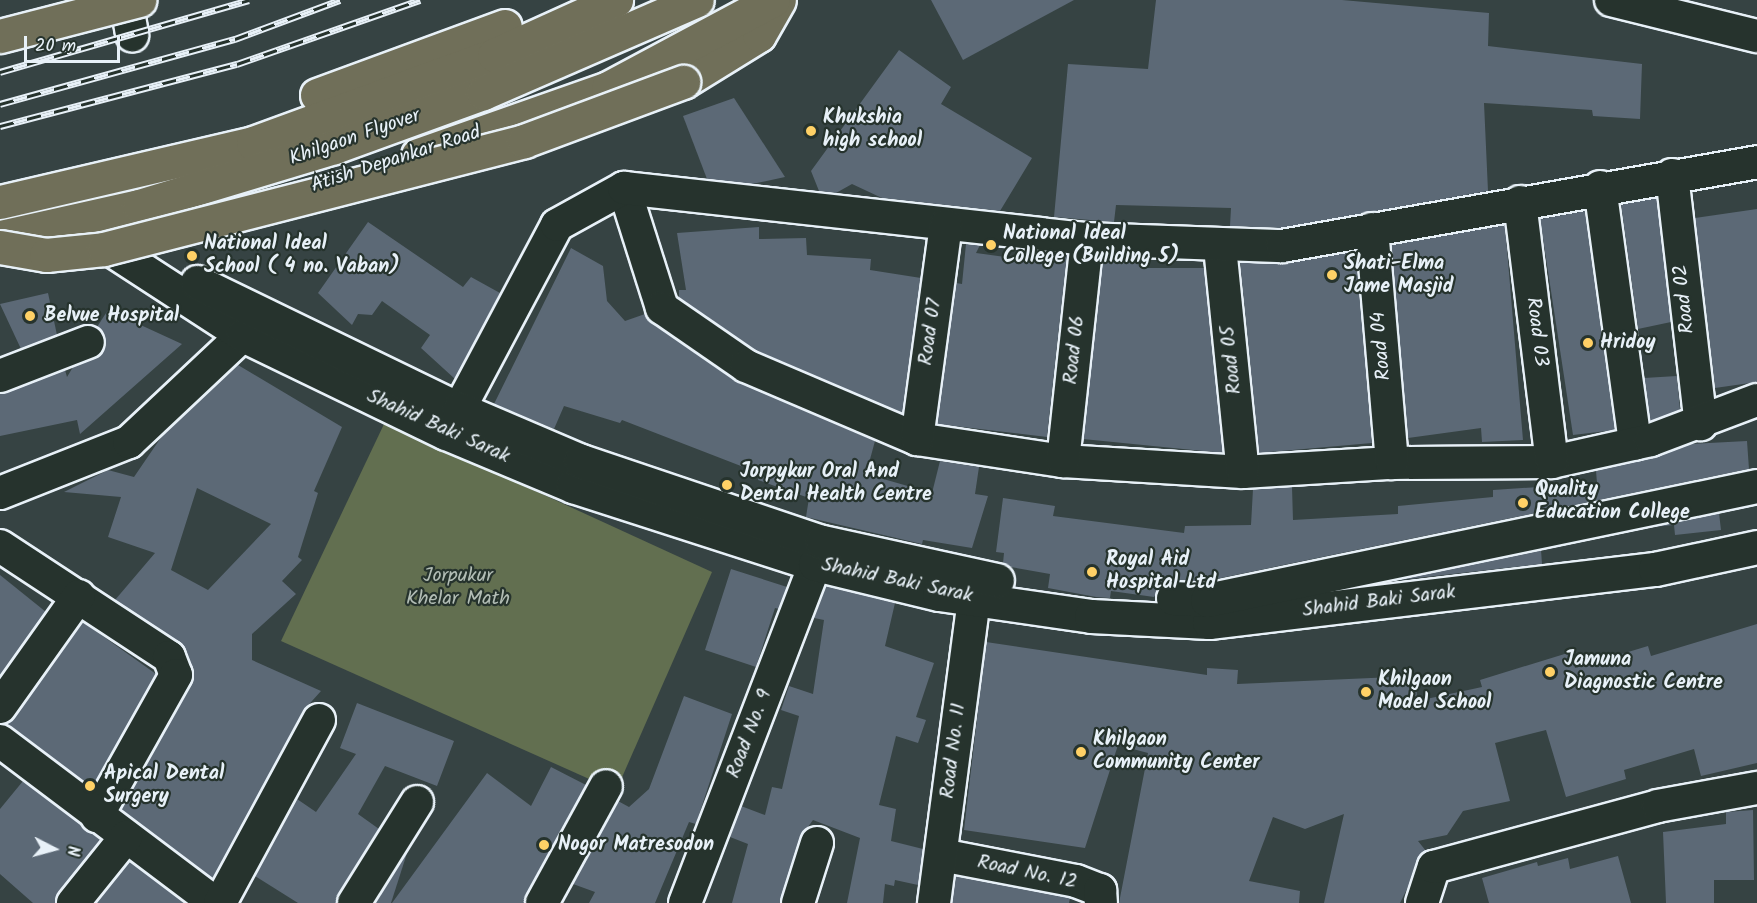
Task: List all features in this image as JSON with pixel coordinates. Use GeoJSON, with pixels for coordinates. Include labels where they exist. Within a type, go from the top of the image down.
{"type":"FeatureCollection","features":[{"type":"Feature","properties":{"kind":"main road"},"geometry":{"type":"LineString","coordinates":[[0,36],[139,0]]}},
{"type":"Feature","properties":{"kind":"main road"},"geometry":{"type":"LineString","coordinates":[[0,181],[239,124],[566,0]]}},
{"type":"Feature","properties":{"kind":"main road","name":"Khilgaon Flyover"},"geometry":{"type":"LineString","coordinates":[[0,202],[253,143],[494,55],[616,0]]}},
{"type":"Feature","properties":{"kind":"main road","name":"Khilgaon Flyover"},"geometry":{"type":"LineString","coordinates":[[0,237],[139,206],[334,147],[483,93],[697,0]]}},
{"type":"Feature","properties":{"kind":"main road","name":"Atish Depankar Road"},"geometry":{"type":"LineString","coordinates":[[0,263],[113,241],[386,167],[608,88],[773,0]]}},
{"type":"Feature","properties":{"kind":"main road"},"geometry":{"type":"LineString","coordinates":[[0,247],[46,255],[104,249],[524,141],[710,69],[759,36],[779,0]]}},
{"type":"Feature","properties":{"kind":"street"},"geometry":{"type":"LineString","coordinates":[[126,0],[132,35]]}},
{"type":"Feature","properties":{"kind":"street"},"geometry":{"type":"LineString","coordinates":[[1611,0],[1757,36]]}},
{"type":"Feature","properties":{"kind":"street"},"geometry":{"type":"LineString","coordinates":[[453,421],[557,225],[624,188],[1087,239],[1220,247],[1282,246],[1600,187],[1757,162]]}},
{"type":"Feature","properties":{"kind":"street","name":"Road 02"},"geometry":{"type":"LineString","coordinates":[[1672,175],[1701,423]]}},
{"type":"Feature","properties":{"kind":"street"},"geometry":{"type":"LineString","coordinates":[[1600,187],[1635,444]]}},
{"type":"Feature","properties":{"kind":"street"},"geometry":{"type":"LineString","coordinates":[[624,188],[662,308],[746,366],[917,439],[1063,461],[1243,472],[1392,463],[1552,462],[1635,444],[1701,423],[1757,400]]}},
{"type":"Feature","properties":{"kind":"street","name":"Road 03"},"geometry":{"type":"LineString","coordinates":[[1520,202],[1552,462]]}},
{"type":"Feature","properties":{"kind":"street","name":"Road 07"},"geometry":{"type":"LineString","coordinates":[[917,439],[946,225]]}},
{"type":"Feature","properties":{"kind":"street","name":"Road 04"},"geometry":{"type":"LineString","coordinates":[[1372,229],[1392,463]]}},
{"type":"Feature","properties":{"kind":"street","name":"Road 06"},"geometry":{"type":"LineString","coordinates":[[1063,461],[1087,239]]}},
{"type":"Feature","properties":{"kind":"street","name":"Shahid Baki Sarak"},"geometry":{"type":"LineString","coordinates":[[113,241],[243,335],[453,421],[581,461],[822,542],[981,578],[1096,595],[1207,600],[1757,486]]}},
{"type":"Feature","properties":{"kind":"street","name":"Shahid Baki Sarak"},"geometry":{"type":"LineString","coordinates":[[113,241],[215,293],[573,486],[815,564],[939,594],[1091,616],[1209,622],[1655,570],[1757,547]]}},
{"type":"Feature","properties":{"kind":"street","name":"Road 05"},"geometry":{"type":"LineString","coordinates":[[1220,247],[1243,472]]}},
{"type":"Feature","properties":{"kind":"street"},"geometry":{"type":"LineString","coordinates":[[0,493],[129,442],[243,335]]}},
{"type":"Feature","properties":{"kind":"street"},"geometry":{"type":"LineString","coordinates":[[0,376],[88,342]]}},
{"type":"Feature","properties":{"kind":"street"},"geometry":{"type":"LineString","coordinates":[[0,546],[157,646],[169,657],[176,675],[97,816]]}},
{"type":"Feature","properties":{"kind":"street","name":"Road No. 9"},"geometry":{"type":"LineString","coordinates":[[685,903],[815,564]]}},
{"type":"Feature","properties":{"kind":"street"},"geometry":{"type":"LineString","coordinates":[[0,707],[79,596]]}},
{"type":"Feature","properties":{"kind":"street","name":"Road No. 11"},"geometry":{"type":"LineString","coordinates":[[934,903],[974,598]]}},
{"type":"Feature","properties":{"kind":"street"},"geometry":{"type":"LineString","coordinates":[[0,741],[97,816],[218,903],[319,720]]}},
{"type":"Feature","properties":{"kind":"street"},"geometry":{"type":"LineString","coordinates":[[542,903],[606,786]]}},
{"type":"Feature","properties":{"kind":"street"},"geometry":{"type":"LineString","coordinates":[[1422,903],[1434,867],[1658,806],[1757,788]]}},
{"type":"Feature","properties":{"kind":"street"},"geometry":{"type":"LineString","coordinates":[[354,903],[417,802]]}},
{"type":"Feature","properties":{"kind":"street"},"geometry":{"type":"LineString","coordinates":[[73,903],[126,837]]}},
{"type":"Feature","properties":{"kind":"street"},"geometry":{"type":"LineString","coordinates":[[798,903],[817,843]]}},
{"type":"Feature","properties":{"kind":"street","name":"Road No. 12"},"geometry":{"type":"LineString","coordinates":[[941,855],[1076,881],[1100,890],[1101,903]]}},
{"type":"Feature","properties":{"kind":"green space","name":"Jorpukur Khelar Math"},"geometry":{"type":"Polygon","coordinates":[[[385,422],[712,572],[616,791],[281,641],[385,422]]]}},
{"type":"Feature","properties":{"kind":"building"},"geometry":{"type":"Polygon","coordinates":[[[931,0],[1074,0],[963,60],[931,0]]]}},
{"type":"Feature","properties":{"kind":"building"},"geometry":{"type":"Polygon","coordinates":[[[1156,0],[1342,0],[1489,13],[1488,46],[1642,64],[1640,119],[1593,116],[1592,110],[1484,103],[1488,191],[1281,228],[1230,226],[1231,208],[1116,205],[1114,222],[1054,217],[1068,64],[1148,69],[1156,0]]]}},
{"type":"Feature","properties":{"kind":"building"},"geometry":{"type":"Polygon","coordinates":[[[899,50],[951,87],[941,104],[1032,158],[1000,211],[882,198],[852,184],[836,193],[819,191],[811,171],[899,50]]]}},
{"type":"Feature","properties":{"kind":"building"},"geometry":{"type":"Polygon","coordinates":[[[734,98],[785,177],[752,184],[707,179],[683,116],[734,98]]]}},
{"type":"Feature","properties":{"kind":"building"},"geometry":{"type":"Polygon","coordinates":[[[1657,198],[1671,322],[1638,329],[1621,204],[1657,198]]]}},
{"type":"Feature","properties":{"kind":"building"},"geometry":{"type":"Polygon","coordinates":[[[1757,209],[1757,382],[1715,388],[1695,218],[1757,209]]]}},
{"type":"Feature","properties":{"kind":"building"},"geometry":{"type":"Polygon","coordinates":[[[1585,211],[1615,430],[1573,435],[1540,219],[1585,211]]]}},
{"type":"Feature","properties":{"kind":"building"},"geometry":{"type":"Polygon","coordinates":[[[368,222],[463,287],[471,277],[500,293],[455,379],[421,348],[430,335],[382,301],[372,315],[358,314],[352,325],[318,293],[368,222]]]}},
{"type":"Feature","properties":{"kind":"building"},"geometry":{"type":"Polygon","coordinates":[[[1505,225],[1523,440],[1482,442],[1481,428],[1408,438],[1391,245],[1505,225]]]}},
{"type":"Feature","properties":{"kind":"building"},"geometry":{"type":"Polygon","coordinates":[[[759,227],[759,239],[806,238],[807,255],[871,259],[870,270],[921,278],[902,413],[755,350],[679,298],[679,290],[686,290],[677,233],[759,227]]]}},
{"type":"Feature","properties":{"kind":"building"},"geometry":{"type":"Polygon","coordinates":[[[966,244],[980,245],[976,253],[1050,263],[1050,253],[1067,255],[1047,437],[937,424],[956,283],[962,284],[966,244]]]}},
{"type":"Feature","properties":{"kind":"building"},"geometry":{"type":"Polygon","coordinates":[[[571,248],[603,266],[607,301],[625,321],[645,314],[736,381],[875,441],[866,474],[932,493],[940,461],[979,467],[975,494],[988,496],[972,548],[923,540],[922,544],[806,517],[809,498],[758,480],[759,473],[622,420],[620,423],[564,406],[554,429],[494,404],[571,248]]]}},
{"type":"Feature","properties":{"kind":"building"},"geometry":{"type":"Polygon","coordinates":[[[1356,251],[1372,443],[1259,453],[1240,262],[1285,264],[1356,251]]]}},
{"type":"Feature","properties":{"kind":"building"},"geometry":{"type":"Polygon","coordinates":[[[1103,258],[1148,264],[1148,268],[1204,268],[1223,453],[1083,439],[1103,258]]]}},
{"type":"Feature","properties":{"kind":"building"},"geometry":{"type":"Polygon","coordinates":[[[48,293],[57,335],[21,349],[0,304],[48,293]]]}},
{"type":"Feature","properties":{"kind":"building"},"geometry":{"type":"Polygon","coordinates":[[[108,310],[182,344],[80,434],[77,420],[0,436],[0,394],[65,370],[67,377],[73,367],[102,354],[105,336],[97,327],[108,310]]]}},
{"type":"Feature","properties":{"kind":"building"},"geometry":{"type":"Polygon","coordinates":[[[238,365],[342,427],[314,491],[318,493],[298,557],[302,560],[282,581],[296,594],[252,634],[252,660],[321,691],[303,711],[213,879],[121,810],[194,677],[179,642],[115,600],[155,553],[108,537],[121,497],[64,492],[108,470],[134,477],[162,436],[238,365]],[[197,488],[171,570],[208,590],[271,524],[197,488]]]}},
{"type":"Feature","properties":{"kind":"building"},"geometry":{"type":"Polygon","coordinates":[[[1677,376],[1680,410],[1650,421],[1644,378],[1677,376]]]}},
{"type":"Feature","properties":{"kind":"building"},"geometry":{"type":"Polygon","coordinates":[[[1747,441],[1749,469],[1206,581],[1165,581],[1154,597],[1111,591],[1110,598],[1096,597],[1048,588],[1050,574],[1011,567],[1003,563],[1004,553],[996,552],[1003,498],[1055,506],[1053,516],[1184,533],[1185,526],[1251,525],[1253,489],[1292,487],[1293,520],[1398,514],[1398,506],[1493,497],[1493,490],[1597,483],[1596,471],[1690,444],[1747,441]]]}},
{"type":"Feature","properties":{"kind":"building"},"geometry":{"type":"Polygon","coordinates":[[[1719,513],[1721,530],[1675,535],[1674,525],[1652,527],[1719,513]]]}},
{"type":"Feature","properties":{"kind":"building"},"geometry":{"type":"Polygon","coordinates":[[[1541,550],[1542,564],[1390,581],[1541,550]]]}},
{"type":"Feature","properties":{"kind":"building"},"geometry":{"type":"Polygon","coordinates":[[[731,569],[787,587],[779,609],[775,608],[756,667],[705,650],[731,569]]]}},
{"type":"Feature","properties":{"kind":"building"},"geometry":{"type":"Polygon","coordinates":[[[0,575],[46,612],[0,676],[0,575]]]}},
{"type":"Feature","properties":{"kind":"building"},"geometry":{"type":"Polygon","coordinates":[[[826,586],[895,603],[885,646],[934,663],[916,717],[926,720],[918,743],[896,736],[879,805],[896,809],[891,841],[923,849],[918,885],[895,880],[894,886],[885,884],[883,903],[847,903],[860,838],[813,820],[800,838],[781,903],[732,903],[748,844],[730,837],[741,806],[765,815],[772,787],[782,789],[799,716],[781,710],[789,686],[813,694],[824,620],[814,618],[826,586]]]}},
{"type":"Feature","properties":{"kind":"building"},"geometry":{"type":"Polygon","coordinates":[[[83,622],[156,674],[92,788],[5,724],[15,717],[83,622]]]}},
{"type":"Feature","properties":{"kind":"building"},"geometry":{"type":"Polygon","coordinates":[[[1757,624],[1757,763],[1701,776],[1694,749],[1624,770],[1626,779],[1566,797],[1546,730],[1495,743],[1510,801],[1463,811],[1447,835],[1418,841],[1426,851],[1400,903],[1324,903],[1344,814],[1305,829],[1273,817],[1249,881],[1300,891],[1299,903],[1119,903],[1148,753],[1118,745],[1085,848],[964,830],[986,642],[1207,675],[1207,668],[1238,670],[1237,684],[1416,676],[1417,701],[1482,687],[1480,680],[1571,652],[1575,668],[1648,646],[1651,656],[1757,624]]]}},
{"type":"Feature","properties":{"kind":"building"},"geometry":{"type":"Polygon","coordinates":[[[684,696],[732,714],[696,824],[689,822],[655,903],[589,903],[595,892],[573,884],[618,801],[629,807],[649,789],[684,696]]]}},
{"type":"Feature","properties":{"kind":"building"},"geometry":{"type":"Polygon","coordinates":[[[357,703],[454,741],[437,786],[385,766],[358,814],[379,829],[336,903],[298,903],[255,876],[297,799],[316,812],[356,754],[340,748],[357,703]]]}},
{"type":"Feature","properties":{"kind":"building"},"geometry":{"type":"Polygon","coordinates":[[[551,767],[586,785],[524,903],[392,903],[487,773],[531,806],[551,767]]]}},
{"type":"Feature","properties":{"kind":"building"},"geometry":{"type":"Polygon","coordinates":[[[23,781],[101,840],[59,892],[55,903],[33,903],[0,874],[0,809],[23,781]]]}},
{"type":"Feature","properties":{"kind":"building"},"geometry":{"type":"Polygon","coordinates":[[[1753,810],[1754,880],[1714,880],[1714,903],[1666,903],[1663,832],[1726,824],[1726,812],[1753,810]]]}},
{"type":"Feature","properties":{"kind":"building"},"geometry":{"type":"Polygon","coordinates":[[[408,850],[391,903],[375,903],[408,850]]]}},
{"type":"Feature","properties":{"kind":"building"},"geometry":{"type":"Polygon","coordinates":[[[1618,856],[1631,903],[1489,903],[1482,878],[1537,862],[1538,866],[1568,858],[1570,869],[1618,856]]]}},
{"type":"Feature","properties":{"kind":"building"},"geometry":{"type":"Polygon","coordinates":[[[130,861],[185,903],[96,903],[130,861]]]}},
{"type":"Feature","properties":{"kind":"building"},"geometry":{"type":"Polygon","coordinates":[[[956,876],[1070,898],[1069,903],[952,903],[956,876]]]}},
{"type":"Feature","properties":{"kind":"railway"},"geometry":{"type":"LineString","coordinates":[[0,72],[249,0]]}},
{"type":"Feature","properties":{"kind":"railway"},"geometry":{"type":"LineString","coordinates":[[0,104],[235,39],[340,0]]}},
{"type":"Feature","properties":{"kind":"railway"},"geometry":{"type":"LineString","coordinates":[[0,126],[237,64],[420,0]]}},
{"type":"Feature","properties":{"kind":"place","name":"Khukshia high school"},"geometry":{"type":"Point","coordinates":[811,131]}},
{"type":"Feature","properties":{"kind":"place","name":"National Ideal College (Building 5)"},"geometry":{"type":"Point","coordinates":[991,245]}},
{"type":"Feature","properties":{"kind":"place","name":"National Ideal School ( 4 no. Vaban)"},"geometry":{"type":"Point","coordinates":[192,256]}},
{"type":"Feature","properties":{"kind":"place","name":"Shati-Elma Jame Masjid"},"geometry":{"type":"Point","coordinates":[1332,275]}},
{"type":"Feature","properties":{"kind":"place","name":"Belvue Hospital"},"geometry":{"type":"Point","coordinates":[30,316]}},
{"type":"Feature","properties":{"kind":"place","name":"Hridoy"},"geometry":{"type":"Point","coordinates":[1588,343]}},
{"type":"Feature","properties":{"kind":"place","name":"Jorpykur Oral And Dental Health Centre"},"geometry":{"type":"Point","coordinates":[727,485]}},
{"type":"Feature","properties":{"kind":"place","name":"Quality Education College"},"geometry":{"type":"Point","coordinates":[1523,503]}},
{"type":"Feature","properties":{"kind":"place","name":"Royal Aid Hospital Ltd"},"geometry":{"type":"Point","coordinates":[1092,572]}},
{"type":"Feature","properties":{"kind":"place","name":"Jamuna Diagnostic Centre"},"geometry":{"type":"Point","coordinates":[1550,672]}},
{"type":"Feature","properties":{"kind":"place","name":"Khilgaon Model School"},"geometry":{"type":"Point","coordinates":[1366,692]}},
{"type":"Feature","properties":{"kind":"place","name":"Khilgaon Community Center"},"geometry":{"type":"Point","coordinates":[1081,752]}},
{"type":"Feature","properties":{"kind":"place","name":"Apical Dental Surgery"},"geometry":{"type":"Point","coordinates":[90,786]}},
{"type":"Feature","properties":{"kind":"place","name":"Nogor Matresodon"},"geometry":{"type":"Point","coordinates":[544,845]}}]}
